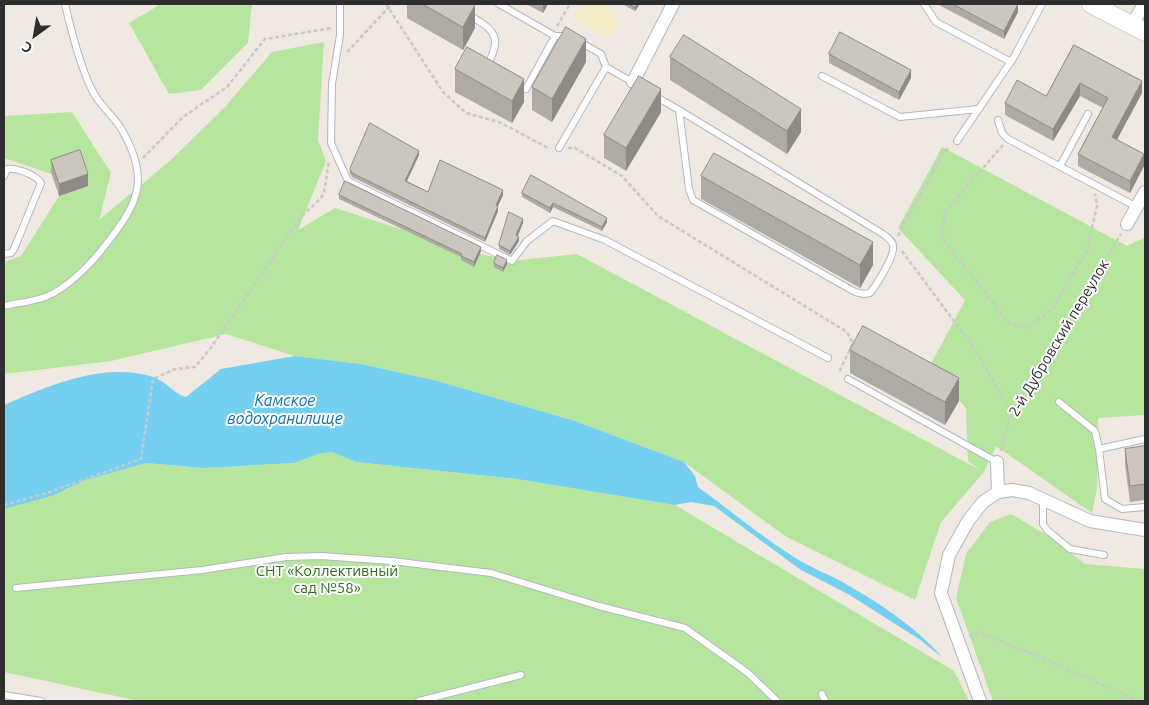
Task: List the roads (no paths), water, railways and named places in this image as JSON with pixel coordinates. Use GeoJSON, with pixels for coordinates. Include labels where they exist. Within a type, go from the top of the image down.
{"type":"FeatureCollection","features":[{"type":"Feature","properties":{"kind":"main road"},"geometry":{"type":"LineString","coordinates":[[1090,4],[1139,28]]}},
{"type":"Feature","properties":{"kind":"street"},"geometry":{"type":"LineString","coordinates":[[1139,28],[1144,4]]}},
{"type":"Feature","properties":{"kind":"street"},"geometry":{"type":"LineString","coordinates":[[636,85],[669,5]]}},
{"type":"Feature","properties":{"kind":"street"},"geometry":{"type":"LineString","coordinates":[[1127,224],[1145,192]]}},
{"type":"Feature","properties":{"kind":"street"},"geometry":{"type":"LineString","coordinates":[[997,462],[998,492]]}},
{"type":"Feature","properties":{"kind":"street"},"geometry":{"type":"LineString","coordinates":[[980,701],[941,594],[948,555],[968,521],[983,502],[998,492],[1012,490],[1029,493],[1090,521],[1145,530]]}},
{"type":"Feature","properties":{"kind":"lane"},"geometry":{"type":"LineString","coordinates":[[4,306],[46,297],[69,282],[94,261],[128,216],[138,190],[137,164],[121,130],[95,96],[73,38],[65,4]]}},
{"type":"Feature","properties":{"kind":"lane"},"geometry":{"type":"LineString","coordinates":[[340,4],[340,27],[332,84],[331,142],[348,181],[512,261],[528,241],[553,222],[605,240],[828,358]]}},
{"type":"Feature","properties":{"kind":"lane"},"geometry":{"type":"LineString","coordinates":[[501,4],[553,35],[570,36],[601,54],[606,67],[636,85]]}},
{"type":"Feature","properties":{"kind":"lane"},"geometry":{"type":"LineString","coordinates":[[924,4],[936,22],[1011,62]]}},
{"type":"Feature","properties":{"kind":"lane"},"geometry":{"type":"LineString","coordinates":[[957,141],[1011,62],[1042,4]]}},
{"type":"Feature","properties":{"kind":"lane"},"geometry":{"type":"LineString","coordinates":[[464,12],[487,25],[493,34],[495,48],[486,68],[491,74]]}},
{"type":"Feature","properties":{"kind":"lane"},"geometry":{"type":"LineString","coordinates":[[509,84],[523,91],[526,89],[553,35]]}},
{"type":"Feature","properties":{"kind":"lane"},"geometry":{"type":"LineString","coordinates":[[560,148],[606,67]]}},
{"type":"Feature","properties":{"kind":"lane"},"geometry":{"type":"LineString","coordinates":[[822,76],[900,117],[979,109]]}},
{"type":"Feature","properties":{"kind":"lane"},"geometry":{"type":"LineString","coordinates":[[648,92],[679,110],[883,234],[893,242],[892,255],[870,293],[855,292],[693,200],[689,189],[679,110]]}},
{"type":"Feature","properties":{"kind":"lane"},"geometry":{"type":"LineString","coordinates":[[1060,166],[1088,114]]}},
{"type":"Feature","properties":{"kind":"lane"},"geometry":{"type":"LineString","coordinates":[[998,120],[1002,133],[1008,138],[1137,207]]}},
{"type":"Feature","properties":{"kind":"lane"},"geometry":{"type":"LineString","coordinates":[[4,176],[7,169],[14,169],[35,178],[41,183],[14,249],[11,253],[4,254]]}},
{"type":"Feature","properties":{"kind":"lane"},"geometry":{"type":"LineString","coordinates":[[848,379],[997,462]]}},
{"type":"Feature","properties":{"kind":"lane"},"geometry":{"type":"LineString","coordinates":[[1059,402],[1095,431],[1105,499],[1122,510],[1145,507]]}},
{"type":"Feature","properties":{"kind":"lane"},"geometry":{"type":"LineString","coordinates":[[1099,449],[1145,439]]}},
{"type":"Feature","properties":{"kind":"lane"},"geometry":{"type":"LineString","coordinates":[[1043,500],[1043,524],[1047,530],[1070,550],[1104,555]]}},
{"type":"Feature","properties":{"kind":"lane"},"geometry":{"type":"LineString","coordinates":[[16,588],[202,570],[286,557],[321,556],[392,561],[491,573],[685,628],[748,672],[778,701]]}},
{"type":"Feature","properties":{"kind":"lane"},"geometry":{"type":"LineString","coordinates":[[419,701],[521,675]]}},
{"type":"Feature","properties":{"kind":"lane"},"geometry":{"type":"LineString","coordinates":[[822,694],[825,701]]}},
{"type":"Feature","properties":{"kind":"lane"},"geometry":{"type":"LineString","coordinates":[[4,695],[41,701]]}},
{"type":"Feature","properties":{"kind":"water","name":"Камское водохранилище"},"geometry":{"type":"Polygon","coordinates":[[[295,356],[361,364],[434,380],[575,421],[684,462],[695,476],[698,487],[784,551],[849,586],[892,613],[931,645],[942,657],[919,639],[848,594],[801,570],[714,506],[691,502],[675,505],[517,479],[356,462],[332,452],[318,454],[294,463],[204,468],[146,463],[86,480],[54,495],[4,509],[4,405],[39,390],[77,378],[116,372],[135,373],[153,377],[186,397],[221,369],[295,356]]]}},
{"type":"Feature","properties":{"kind":"park label","name":"СНТ «Коллективный сад №58»"},"geometry":{"type":"Point","coordinates":[327,580]}}]}
